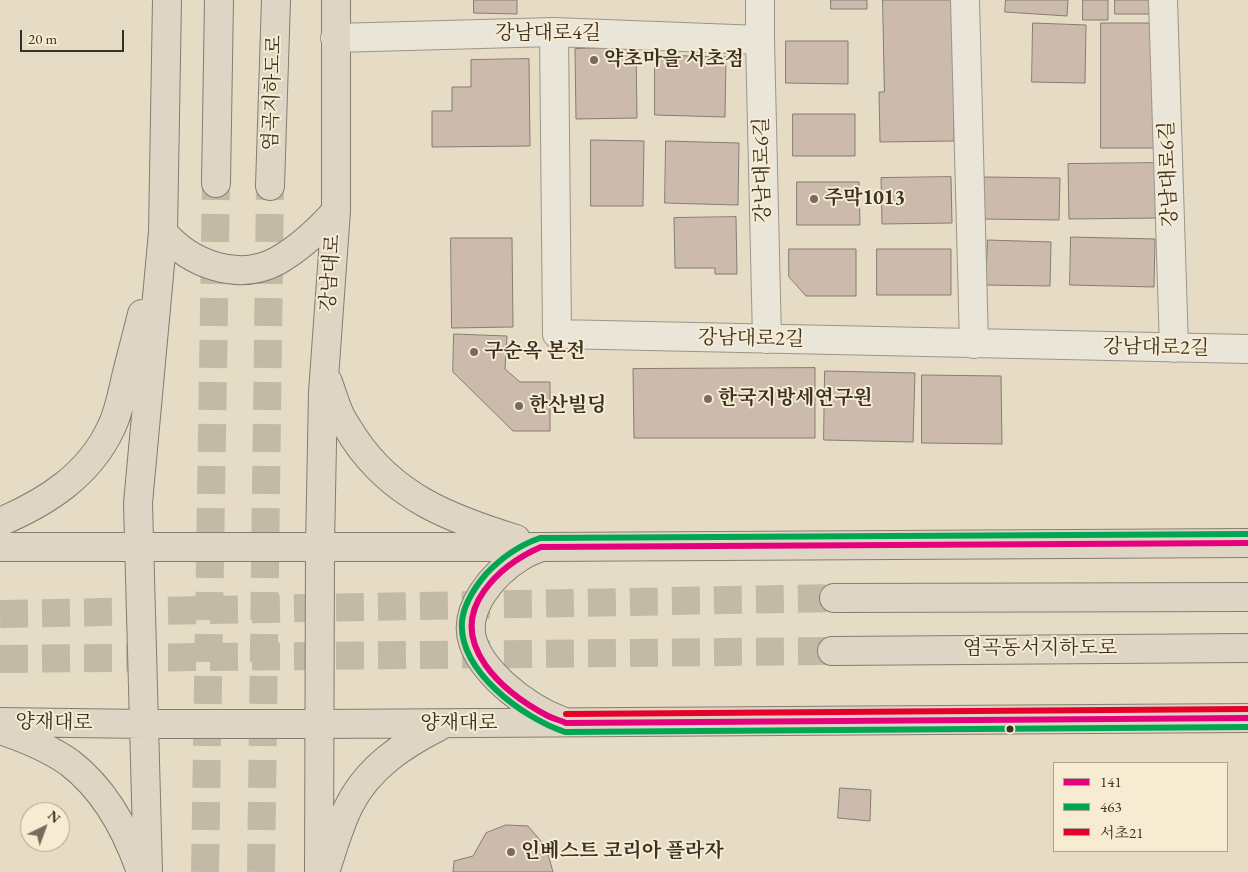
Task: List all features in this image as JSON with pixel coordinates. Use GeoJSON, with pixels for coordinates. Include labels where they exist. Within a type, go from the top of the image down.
{"type":"FeatureCollection","features":[{"type":"Feature","properties":{"kind":"main road"},"geometry":{"type":"LineString","coordinates":[[148,872],[138,503],[163,232],[167,0]]}},
{"type":"Feature","properties":{"kind":"main road"},"geometry":{"type":"LineString","coordinates":[[216,183],[219,0]]}},
{"type":"Feature","properties":{"kind":"main road","name":"염곡지하도로"},"geometry":{"type":"LineString","coordinates":[[270,186],[276,0]]}},
{"type":"Feature","properties":{"kind":"main road","name":"강남대로"},"geometry":{"type":"LineString","coordinates":[[319,872],[322,401],[336,211],[336,0]]}},
{"type":"Feature","properties":{"kind":"main road"},"geometry":{"type":"LineString","coordinates":[[163,232],[181,250],[202,262],[226,268],[255,268],[277,261],[316,232],[336,211]]}},
{"type":"Feature","properties":{"kind":"main road"},"geometry":{"type":"LineString","coordinates":[[0,522],[36,505],[71,482],[100,449],[112,427],[120,403],[163,232]]}},
{"type":"Feature","properties":{"kind":"main road"},"geometry":{"type":"LineString","coordinates":[[324,372],[341,416],[350,432],[370,460],[394,483],[421,502],[455,518],[541,546]]}},
{"type":"Feature","properties":{"kind":"main road"},"geometry":{"type":"LineString","coordinates":[[0,547],[1248,543]]}},
{"type":"Feature","properties":{"kind":"main road"},"geometry":{"type":"LineString","coordinates":[[541,546],[520,556],[505,568],[482,594],[473,612],[470,624],[472,641],[481,658],[496,678],[514,694],[548,716],[566,723]]}},
{"type":"Feature","properties":{"kind":"main road"},"geometry":{"type":"LineString","coordinates":[[834,598],[1248,596]]}},
{"type":"Feature","properties":{"kind":"main road","name":"염곡동서지하도로"},"geometry":{"type":"LineString","coordinates":[[832,651],[1248,648]]}},
{"type":"Feature","properties":{"kind":"main road","name":"양재대로"},"geometry":{"type":"LineString","coordinates":[[0,722],[445,724],[1248,718]]}},
{"type":"Feature","properties":{"kind":"main road"},"geometry":{"type":"LineString","coordinates":[[326,872],[342,822],[357,791],[380,766],[403,746],[445,724]]}},
{"type":"Feature","properties":{"kind":"main road"},"geometry":{"type":"LineString","coordinates":[[0,730],[54,753],[85,777],[99,793],[126,834],[141,872]]}},
{"type":"Feature","properties":{"kind":"street","name":"강남대로6길"},"geometry":{"type":"LineString","coordinates":[[760,0],[767,339]]}},
{"type":"Feature","properties":{"kind":"street"},"geometry":{"type":"LineString","coordinates":[[965,0],[974,344]]}},
{"type":"Feature","properties":{"kind":"street","name":"강남대로6길"},"geometry":{"type":"LineString","coordinates":[[1163,0],[1174,348]]}},
{"type":"Feature","properties":{"kind":"street","name":"강남대로4길"},"geometry":{"type":"LineString","coordinates":[[335,38],[554,32],[760,40]]}},
{"type":"Feature","properties":{"kind":"street","name":"강남대로2길"},"geometry":{"type":"LineString","coordinates":[[554,32],[557,334],[1248,349]]}},
{"type":"Feature","properties":{"kind":"building"},"geometry":{"type":"Polygon","coordinates":[[[474,0],[517,0],[517,14],[474,13],[474,0]]]}},
{"type":"Feature","properties":{"kind":"building"},"geometry":{"type":"Polygon","coordinates":[[[831,0],[867,0],[867,9],[831,9],[831,0]]]}},
{"type":"Feature","properties":{"kind":"building"},"geometry":{"type":"Polygon","coordinates":[[[883,0],[953,0],[954,141],[880,142],[879,92],[884,92],[883,0]]]}},
{"type":"Feature","properties":{"kind":"building"},"geometry":{"type":"Polygon","coordinates":[[[1006,0],[1068,0],[1067,16],[1005,12],[1006,0]]]}},
{"type":"Feature","properties":{"kind":"building"},"geometry":{"type":"Polygon","coordinates":[[[1083,0],[1108,0],[1108,20],[1083,20],[1083,0]]]}},
{"type":"Feature","properties":{"kind":"building"},"geometry":{"type":"Polygon","coordinates":[[[1115,0],[1158,0],[1159,14],[1115,14],[1115,0]]]}},
{"type":"Feature","properties":{"kind":"building"},"geometry":{"type":"Polygon","coordinates":[[[1033,23],[1086,25],[1085,83],[1032,82],[1033,23]]]}},
{"type":"Feature","properties":{"kind":"building"},"geometry":{"type":"Polygon","coordinates":[[[1101,23],[1160,23],[1160,148],[1101,148],[1101,23]]]}},
{"type":"Feature","properties":{"kind":"building"},"geometry":{"type":"Polygon","coordinates":[[[786,41],[848,41],[848,84],[786,83],[786,41]]]}},
{"type":"Feature","properties":{"kind":"building"},"geometry":{"type":"Polygon","coordinates":[[[636,47],[637,118],[576,119],[575,49],[636,47]]]}},
{"type":"Feature","properties":{"kind":"building"},"geometry":{"type":"Polygon","coordinates":[[[655,55],[726,57],[725,117],[655,115],[655,55]]]}},
{"type":"Feature","properties":{"kind":"building"},"geometry":{"type":"Polygon","coordinates":[[[529,59],[530,146],[432,147],[432,111],[452,111],[452,87],[471,87],[471,60],[529,59]]]}},
{"type":"Feature","properties":{"kind":"building"},"geometry":{"type":"Polygon","coordinates":[[[793,114],[855,114],[855,156],[793,156],[793,114]]]}},
{"type":"Feature","properties":{"kind":"building"},"geometry":{"type":"Polygon","coordinates":[[[591,140],[644,141],[643,206],[591,206],[591,140]]]}},
{"type":"Feature","properties":{"kind":"building"},"geometry":{"type":"Polygon","coordinates":[[[666,141],[739,143],[738,205],[665,203],[666,141]]]}},
{"type":"Feature","properties":{"kind":"building"},"geometry":{"type":"Polygon","coordinates":[[[1159,163],[1159,218],[1069,219],[1068,164],[1159,163]]]}},
{"type":"Feature","properties":{"kind":"building"},"geometry":{"type":"Polygon","coordinates":[[[951,177],[952,223],[882,224],[881,178],[951,177]]]}},
{"type":"Feature","properties":{"kind":"building"},"geometry":{"type":"Polygon","coordinates":[[[983,177],[1060,178],[1059,220],[982,219],[983,177]]]}},
{"type":"Feature","properties":{"kind":"building"},"geometry":{"type":"Polygon","coordinates":[[[797,182],[859,182],[860,225],[797,225],[797,182]]]}},
{"type":"Feature","properties":{"kind":"building"},"geometry":{"type":"Polygon","coordinates":[[[736,217],[737,274],[715,274],[715,268],[675,268],[674,218],[736,217]]]}},
{"type":"Feature","properties":{"kind":"building"},"geometry":{"type":"Polygon","coordinates":[[[1071,237],[1155,239],[1154,287],[1070,285],[1071,237]]]}},
{"type":"Feature","properties":{"kind":"building"},"geometry":{"type":"Polygon","coordinates":[[[451,238],[512,238],[513,327],[452,328],[451,238]]]}},
{"type":"Feature","properties":{"kind":"building"},"geometry":{"type":"Polygon","coordinates":[[[988,240],[1051,242],[1050,286],[986,285],[988,240]]]}},
{"type":"Feature","properties":{"kind":"building"},"geometry":{"type":"Polygon","coordinates":[[[789,249],[856,249],[856,296],[806,296],[789,277],[789,249]]]}},
{"type":"Feature","properties":{"kind":"building"},"geometry":{"type":"Polygon","coordinates":[[[877,249],[951,249],[951,295],[877,295],[877,249]]]}},
{"type":"Feature","properties":{"kind":"building","name":"한산빌딩"},"geometry":{"type":"Polygon","coordinates":[[[454,334],[507,336],[505,369],[520,382],[550,382],[550,431],[513,431],[453,372],[454,334]]]}},
{"type":"Feature","properties":{"kind":"building"},"geometry":{"type":"Polygon","coordinates":[[[815,368],[815,438],[634,438],[633,369],[815,368]]]}},
{"type":"Feature","properties":{"kind":"building"},"geometry":{"type":"Polygon","coordinates":[[[825,371],[915,373],[913,442],[824,440],[825,371]]]}},
{"type":"Feature","properties":{"kind":"building"},"geometry":{"type":"Polygon","coordinates":[[[922,375],[1001,376],[1002,444],[922,443],[922,375]]]}},
{"type":"Feature","properties":{"kind":"building"},"geometry":{"type":"Polygon","coordinates":[[[840,788],[871,790],[870,821],[838,818],[840,788]]]}},
{"type":"Feature","properties":{"kind":"building","name":"인베스트 코리아 플라자"},"geometry":{"type":"Polygon","coordinates":[[[506,825],[528,826],[546,847],[553,872],[453,872],[454,861],[473,856],[486,833],[506,825]]]}},
{"type":"Feature","properties":{"kind":"tunnel"},"geometry":{"type":"LineString","coordinates":[[205,872],[216,183]]}},
{"type":"Feature","properties":{"kind":"tunnel"},"geometry":{"type":"LineString","coordinates":[[261,872],[270,186]]}},
{"type":"Feature","properties":{"kind":"tunnel"},"geometry":{"type":"LineString","coordinates":[[0,614],[834,598]]}},
{"type":"Feature","properties":{"kind":"tunnel"},"geometry":{"type":"LineString","coordinates":[[0,659],[832,651]]}},
{"type":"Feature","properties":{"kind":"transit line","name":"463"},"geometry":{"type":"LineString","coordinates":[[1248,534],[540,538],[525,544],[511,553],[486,574],[471,596],[465,608],[462,621],[464,640],[470,657],[496,690],[531,716],[565,732],[1248,727]]}},
{"type":"Feature","properties":{"kind":"transit line","name":"141"},"geometry":{"type":"LineString","coordinates":[[1248,543],[541,547],[509,565],[490,583],[474,611],[472,630],[476,648],[485,665],[498,680],[531,706],[548,716],[566,723],[1248,718]]}},
{"type":"Feature","properties":{"kind":"transit line","name":"서초21"},"geometry":{"type":"LineString","coordinates":[[566,714],[1248,709]]}},
{"type":"Feature","properties":{"kind":"place","name":"약초마을 서초점"},"geometry":{"type":"Point","coordinates":[594,60]}},
{"type":"Feature","properties":{"kind":"place","name":"주막1013"},"geometry":{"type":"Point","coordinates":[814,199]}},
{"type":"Feature","properties":{"kind":"place","name":"구순옥 본전"},"geometry":{"type":"Point","coordinates":[474,352]}},
{"type":"Feature","properties":{"kind":"place","name":"한국지방세연구원"},"geometry":{"type":"Point","coordinates":[708,399]}},
{"type":"Feature","properties":{"kind":"place","name":"한산빌딩"},"geometry":{"type":"Point","coordinates":[519,406]}},
{"type":"Feature","properties":{"kind":"place","name":"인베스트 코리아 플라자"},"geometry":{"type":"Point","coordinates":[511,852]}}]}
